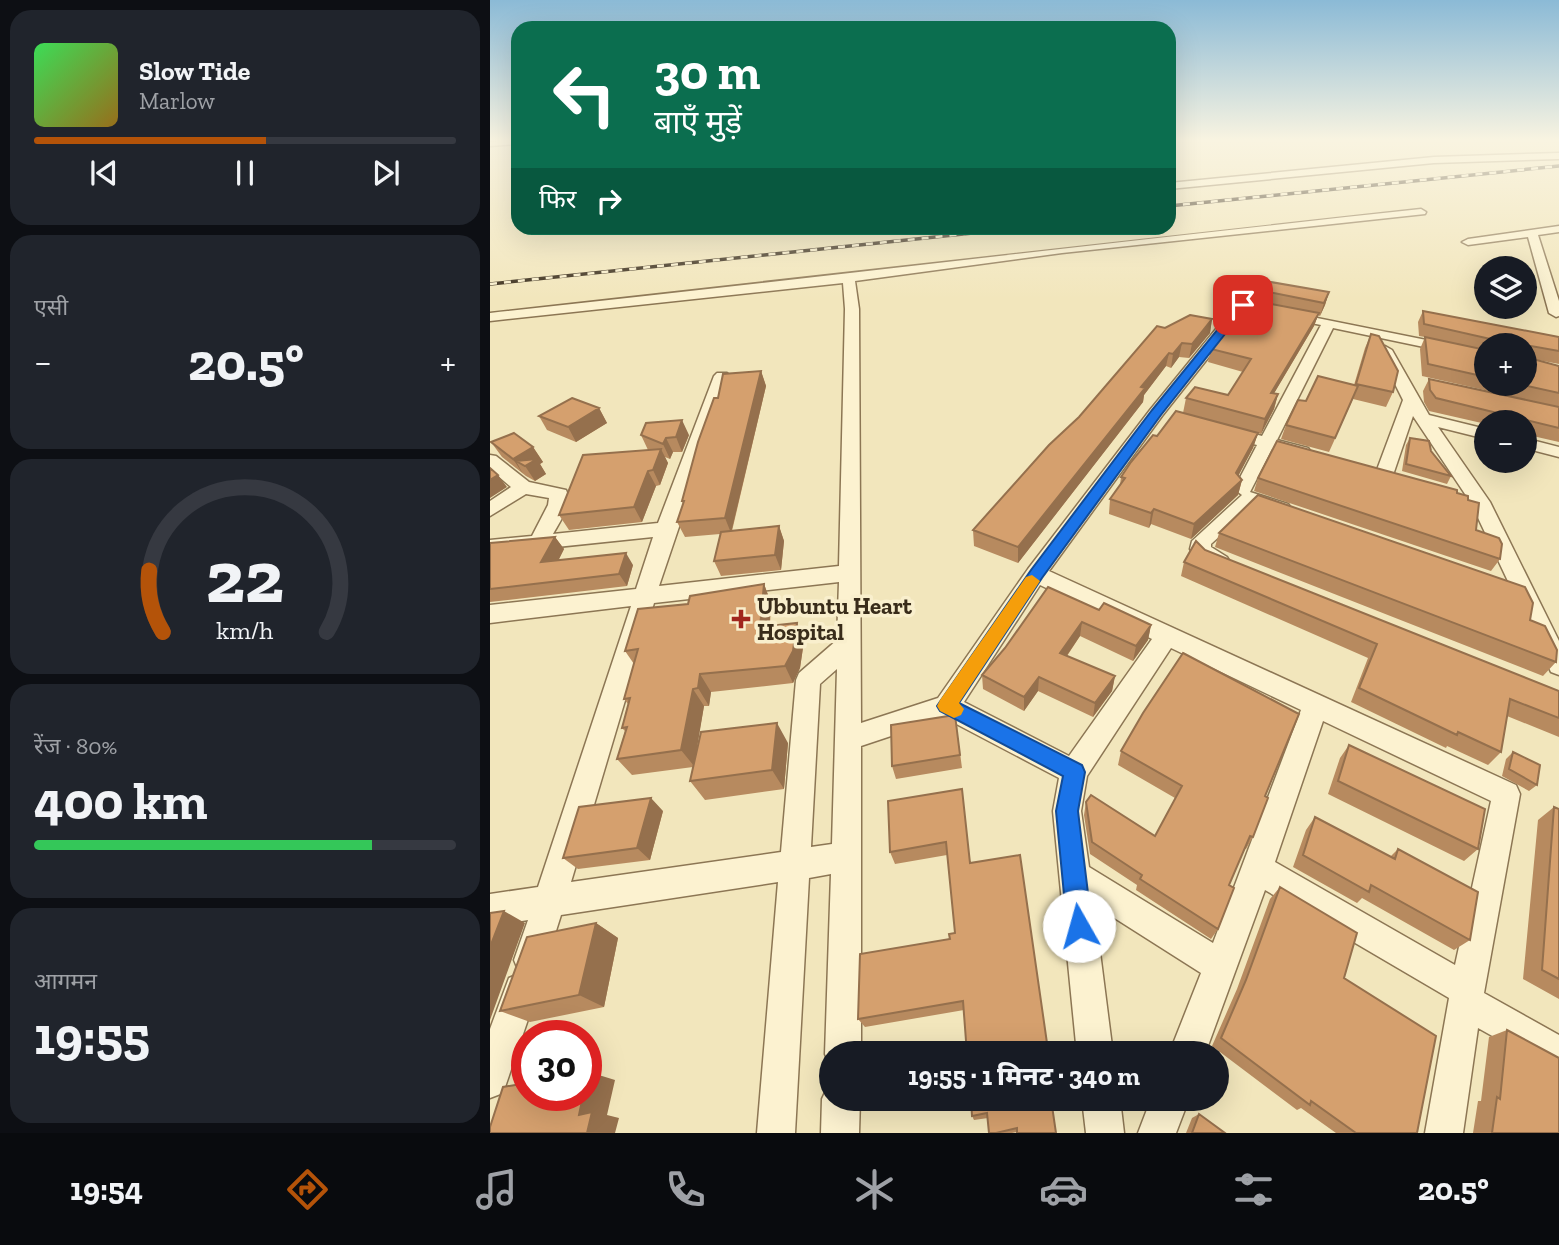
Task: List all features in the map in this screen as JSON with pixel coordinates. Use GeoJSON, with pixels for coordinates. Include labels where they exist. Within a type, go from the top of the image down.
{"type":"FeatureCollection","features":[{"type":"Feature","properties":{"kind":"street"},"geometry":{"type":"LineString","coordinates":[[490,317],[849,278],[1062,250],[1421,212]]}},
{"type":"Feature","properties":{"kind":"street"},"geometry":{"type":"LineString","coordinates":[[1468,242],[1559,229]]}},
{"type":"Feature","properties":{"kind":"street"},"geometry":{"type":"LineString","coordinates":[[1532,232],[1556,313]]}},
{"type":"Feature","properties":{"kind":"street"},"geometry":{"type":"LineString","coordinates":[[843,1041],[849,857],[847,645],[852,309],[849,278]]}},
{"type":"Feature","properties":{"kind":"street"},"geometry":{"type":"LineString","coordinates":[[848,739],[947,706],[1037,574],[1157,412],[1243,305],[1474,354]]}},
{"type":"Feature","properties":{"kind":"street"},"geometry":{"type":"LineString","coordinates":[[1243,489],[1329,323]]}},
{"type":"Feature","properties":{"kind":"street"},"geometry":{"type":"LineString","coordinates":[[1375,333],[1411,400],[1479,502],[1559,665]]}},
{"type":"Feature","properties":{"kind":"street"},"geometry":{"type":"LineString","coordinates":[[490,1080],[551,901],[666,529],[722,376]]}},
{"type":"Feature","properties":{"kind":"street"},"geometry":{"type":"LineString","coordinates":[[1401,379],[1427,384]]}},
{"type":"Feature","properties":{"kind":"street"},"geometry":{"type":"LineString","coordinates":[[1384,475],[1411,400]]}},
{"type":"Feature","properties":{"kind":"street"},"geometry":{"type":"LineString","coordinates":[[1157,412],[1181,419]]}},
{"type":"Feature","properties":{"kind":"street"},"geometry":{"type":"LineString","coordinates":[[1423,418],[1474,431]]}},
{"type":"Feature","properties":{"kind":"street"},"geometry":{"type":"LineString","coordinates":[[1206,426],[1319,457]]}},
{"type":"Feature","properties":{"kind":"street"},"geometry":{"type":"LineString","coordinates":[[1537,446],[1559,452]]}},
{"type":"Feature","properties":{"kind":"street"},"geometry":{"type":"LineString","coordinates":[[490,460],[523,487],[559,494],[558,505],[539,542]]}},
{"type":"Feature","properties":{"kind":"street"},"geometry":{"type":"LineString","coordinates":[[490,510],[523,487]]}},
{"type":"Feature","properties":{"kind":"street"},"geometry":{"type":"LineString","coordinates":[[1456,495],[1479,502]]}},
{"type":"Feature","properties":{"kind":"street"},"geometry":{"type":"LineString","coordinates":[[1235,568],[1209,557],[1200,549],[1202,541],[1242,503],[1250,498],[1300,515]]}},
{"type":"Feature","properties":{"kind":"street"},"geometry":{"type":"LineString","coordinates":[[490,547],[666,529]]}},
{"type":"Feature","properties":{"kind":"street"},"geometry":{"type":"LineString","coordinates":[[490,614],[848,573]]}},
{"type":"Feature","properties":{"kind":"street"},"geometry":{"type":"LineString","coordinates":[[1037,574],[1506,794],[1466,996],[1444,1133]]}},
{"type":"Feature","properties":{"kind":"street"},"geometry":{"type":"LineString","coordinates":[[1498,584],[1524,593]]}},
{"type":"Feature","properties":{"kind":"street"},"geometry":{"type":"LineString","coordinates":[[1093,1041],[1067,811],[1074,772],[1167,635]]}},
{"type":"Feature","properties":{"kind":"street"},"geometry":{"type":"LineString","coordinates":[[776,1133],[808,680],[847,645]]}},
{"type":"Feature","properties":{"kind":"street"},"geometry":{"type":"LineString","coordinates":[[1192,1041],[1258,869],[1316,704]]}},
{"type":"Feature","properties":{"kind":"street"},"geometry":{"type":"LineString","coordinates":[[947,706],[1074,772]]}},
{"type":"Feature","properties":{"kind":"street"},"geometry":{"type":"LineString","coordinates":[[490,910],[849,857]]}},
{"type":"Feature","properties":{"kind":"street"},"geometry":{"type":"LineString","coordinates":[[1258,869],[1559,1055]]}},
{"type":"Feature","properties":{"kind":"street"},"geometry":{"type":"LineString","coordinates":[[1073,875],[1221,966]]}},
{"type":"Feature","properties":{"kind":"street"},"geometry":{"type":"LineString","coordinates":[[840,1133],[841,1111]]}},
{"type":"Feature","properties":{"kind":"street"},"geometry":{"type":"LineString","coordinates":[[1102,1111],[1105,1133]]}},
{"type":"Feature","properties":{"kind":"street"},"geometry":{"type":"LineString","coordinates":[[1157,1133],[1165,1111]]}},
{"type":"Feature","properties":{"kind":"building"},"geometry":{"type":"Polygon","coordinates":[[[1259,280],[1329,292],[1324,303],[1254,289],[1259,280]]]}},
{"type":"Feature","properties":{"kind":"building"},"geometry":{"type":"Polygon","coordinates":[[[1250,300],[1319,313],[1271,393],[1278,394],[1265,419],[1186,398],[1195,387],[1228,395],[1251,359],[1211,349],[1250,300]]]}},
{"type":"Feature","properties":{"kind":"building"},"geometry":{"type":"Polygon","coordinates":[[[1423,311],[1559,337],[1559,351],[1537,347],[1537,333],[1474,333],[1474,335],[1424,324],[1423,311]]]}},
{"type":"Feature","properties":{"kind":"building"},"geometry":{"type":"Polygon","coordinates":[[[1190,315],[1212,319],[1192,344],[1182,343],[1173,354],[1169,353],[1141,387],[1145,388],[1018,547],[973,530],[1049,445],[1079,417],[1157,326],[1165,328],[1190,315]]]}},
{"type":"Feature","properties":{"kind":"building"},"geometry":{"type":"Polygon","coordinates":[[[1371,334],[1379,336],[1398,371],[1393,392],[1356,384],[1371,334]]]}},
{"type":"Feature","properties":{"kind":"building"},"geometry":{"type":"Polygon","coordinates":[[[1425,337],[1474,347],[1474,374],[1428,364],[1425,337]]]}},
{"type":"Feature","properties":{"kind":"building"},"geometry":{"type":"Polygon","coordinates":[[[1537,360],[1559,366],[1559,393],[1537,388],[1537,360]]]}},
{"type":"Feature","properties":{"kind":"building"},"geometry":{"type":"Polygon","coordinates":[[[761,371],[725,518],[677,522],[698,442],[714,398],[718,398],[723,374],[761,371]]]}},
{"type":"Feature","properties":{"kind":"building"},"geometry":{"type":"Polygon","coordinates":[[[1318,376],[1358,386],[1335,438],[1286,425],[1298,400],[1306,401],[1318,376]]]}},
{"type":"Feature","properties":{"kind":"building"},"geometry":{"type":"Polygon","coordinates":[[[1429,379],[1474,389],[1474,396],[1508,396],[1559,407],[1559,428],[1537,423],[1537,410],[1485,410],[1436,398],[1430,390],[1429,379]]]}},
{"type":"Feature","properties":{"kind":"building"},"geometry":{"type":"Polygon","coordinates":[[[572,398],[599,408],[568,427],[539,416],[572,398]]]}},
{"type":"Feature","properties":{"kind":"building"},"geometry":{"type":"Polygon","coordinates":[[[1176,411],[1258,433],[1236,473],[1242,480],[1194,524],[1154,509],[1151,513],[1110,499],[1125,478],[1121,477],[1131,462],[1153,435],[1157,436],[1176,411]]]}},
{"type":"Feature","properties":{"kind":"building"},"geometry":{"type":"Polygon","coordinates":[[[682,420],[676,437],[666,438],[663,444],[641,435],[646,423],[682,420]]]}},
{"type":"Feature","properties":{"kind":"building"},"geometry":{"type":"Polygon","coordinates":[[[514,433],[533,447],[513,459],[491,442],[514,433]]]}},
{"type":"Feature","properties":{"kind":"building"},"geometry":{"type":"Polygon","coordinates":[[[1410,438],[1429,441],[1431,451],[1451,476],[1406,464],[1410,438]]]}},
{"type":"Feature","properties":{"kind":"building"},"geometry":{"type":"Polygon","coordinates":[[[1277,441],[1457,490],[1457,493],[1468,496],[1468,500],[1479,503],[1476,530],[1499,538],[1502,544],[1500,559],[1258,478],[1277,441]]]}},
{"type":"Feature","properties":{"kind":"building"},"geometry":{"type":"Polygon","coordinates":[[[661,449],[653,470],[648,471],[634,507],[559,515],[583,455],[661,449]]]}},
{"type":"Feature","properties":{"kind":"building"},"geometry":{"type":"Polygon","coordinates":[[[537,459],[525,466],[516,461],[537,459]]]}},
{"type":"Feature","properties":{"kind":"building"},"geometry":{"type":"Polygon","coordinates":[[[490,468],[498,475],[490,480],[490,468]]]}},
{"type":"Feature","properties":{"kind":"building"},"geometry":{"type":"Polygon","coordinates":[[[1258,495],[1525,587],[1533,603],[1530,620],[1545,626],[1557,650],[1556,662],[1219,533],[1258,495]]]}},
{"type":"Feature","properties":{"kind":"building"},"geometry":{"type":"Polygon","coordinates":[[[779,526],[775,555],[714,561],[721,532],[779,526]]]}},
{"type":"Feature","properties":{"kind":"building"},"geometry":{"type":"Polygon","coordinates":[[[555,537],[541,562],[626,553],[619,574],[490,589],[490,543],[555,537]]]}},
{"type":"Feature","properties":{"kind":"building"},"geometry":{"type":"Polygon","coordinates":[[[1196,541],[1205,550],[1559,691],[1559,718],[1510,699],[1501,752],[1458,732],[1457,735],[1359,688],[1377,644],[1184,562],[1196,541]]]}},
{"type":"Feature","properties":{"kind":"building"},"geometry":{"type":"Polygon","coordinates":[[[764,584],[760,627],[797,623],[793,651],[785,666],[700,674],[698,688],[693,689],[681,750],[617,759],[627,727],[622,728],[630,698],[624,699],[638,649],[625,651],[638,609],[688,604],[690,596],[764,584]]]}},
{"type":"Feature","properties":{"kind":"building"},"geometry":{"type":"Polygon","coordinates":[[[1048,587],[1099,610],[1104,603],[1151,625],[1136,646],[1082,622],[1060,653],[1115,676],[1095,703],[1039,677],[1024,697],[982,675],[1005,648],[1048,587]]]}},
{"type":"Feature","properties":{"kind":"building"},"geometry":{"type":"Polygon","coordinates":[[[1183,653],[1299,714],[1265,796],[1268,798],[1253,837],[1250,836],[1229,885],[1234,888],[1218,929],[1140,879],[1142,875],[1092,842],[1086,802],[1091,795],[1155,836],[1182,786],[1121,751],[1183,653]]]}},
{"type":"Feature","properties":{"kind":"building"},"geometry":{"type":"Polygon","coordinates":[[[955,715],[960,755],[892,766],[891,725],[955,715]]]}},
{"type":"Feature","properties":{"kind":"building"},"geometry":{"type":"Polygon","coordinates":[[[777,723],[772,770],[690,781],[701,732],[777,723]]]}},
{"type":"Feature","properties":{"kind":"building"},"geometry":{"type":"Polygon","coordinates":[[[1349,745],[1485,809],[1478,849],[1338,781],[1349,745]]]}},
{"type":"Feature","properties":{"kind":"building"},"geometry":{"type":"Polygon","coordinates":[[[1513,752],[1540,765],[1537,785],[1509,769],[1513,752]]]}},
{"type":"Feature","properties":{"kind":"building"},"geometry":{"type":"Polygon","coordinates":[[[962,789],[970,863],[1020,855],[1047,1041],[966,1041],[963,1001],[858,1019],[860,954],[950,939],[949,934],[955,933],[946,842],[890,852],[888,801],[962,789]]]}},
{"type":"Feature","properties":{"kind":"building"},"geometry":{"type":"Polygon","coordinates":[[[651,798],[637,848],[563,858],[579,807],[651,798]]]}},
{"type":"Feature","properties":{"kind":"building"},"geometry":{"type":"Polygon","coordinates":[[[1554,807],[1559,809],[1559,979],[1542,970],[1554,807]]]}},
{"type":"Feature","properties":{"kind":"building"},"geometry":{"type":"Polygon","coordinates":[[[1315,817],[1395,859],[1398,849],[1478,892],[1470,940],[1371,885],[1369,892],[1303,855],[1315,817]]]}},
{"type":"Feature","properties":{"kind":"building"},"geometry":{"type":"Polygon","coordinates":[[[1280,887],[1357,933],[1344,978],[1436,1036],[1417,1133],[1356,1133],[1311,1101],[1310,1105],[1229,1044],[1229,1041],[1221,1038],[1246,980],[1280,887]]]}},
{"type":"Feature","properties":{"kind":"building"},"geometry":{"type":"Polygon","coordinates":[[[504,911],[490,947],[490,913],[504,911]]]}},
{"type":"Feature","properties":{"kind":"building"},"geometry":{"type":"Polygon","coordinates":[[[596,923],[579,995],[500,1011],[527,937],[596,923]]]}},
{"type":"Feature","properties":{"kind":"building"},"geometry":{"type":"Polygon","coordinates":[[[1507,1030],[1559,1058],[1559,1133],[1492,1133],[1497,1097],[1500,1099],[1507,1030]]]}},
{"type":"Feature","properties":{"kind":"building"},"geometry":{"type":"Polygon","coordinates":[[[511,1086],[511,1111],[580,1111],[579,1115],[592,1112],[587,1133],[490,1133],[503,1087],[511,1086]]]}},
{"type":"Feature","properties":{"kind":"building"},"geometry":{"type":"Polygon","coordinates":[[[972,1111],[1053,1111],[1056,1133],[1017,1133],[1017,1128],[989,1133],[987,1113],[972,1116],[972,1111]]]}},
{"type":"Feature","properties":{"kind":"building"},"geometry":{"type":"Polygon","coordinates":[[[1199,1114],[1225,1133],[1192,1133],[1199,1114]]]}},
{"type":"Feature","properties":{"kind":"railway"},"geometry":{"type":"LineString","coordinates":[[1176,205],[1297,193]]}},
{"type":"Feature","properties":{"kind":"railway"},"geometry":{"type":"LineString","coordinates":[[490,284],[954,235]]}},
{"type":"Feature","properties":{"kind":"slow traffic"},"geometry":{"type":"LineString","coordinates":[[954,709],[947,706],[1032,581]]}},
{"type":"Feature","properties":{"kind":"place","name":"Ubbuntu Heart Hospital"},"geometry":{"type":"Point","coordinates":[741,619]}},
{"type":"Feature","properties":{"kind":"route"},"geometry":{"type":"LineString","coordinates":[[1079,926],[1067,811],[1074,772],[947,706],[1037,574],[1157,412],[1243,305]]}}]}
